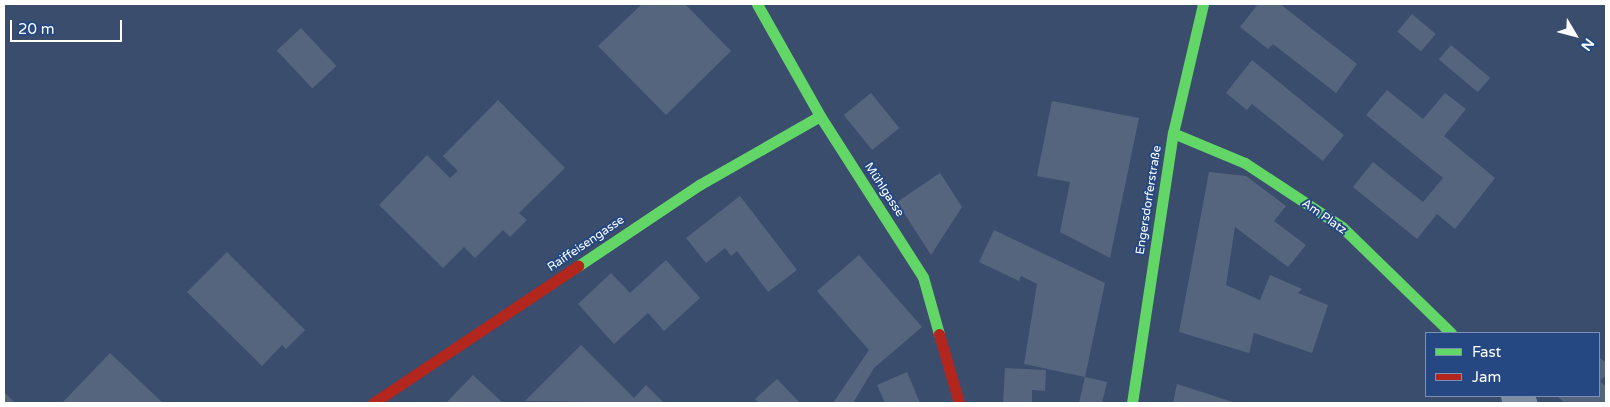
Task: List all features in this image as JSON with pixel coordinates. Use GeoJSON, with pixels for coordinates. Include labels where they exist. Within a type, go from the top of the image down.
{"type":"FeatureCollection","features":[{"type":"Feature","properties":{"kind":"street","name":"Mühlgasse"},"geometry":{"type":"LineString","coordinates":[[757,4],[820,116],[923,277],[959,403]]}},
{"type":"Feature","properties":{"kind":"street","name":"Engersdorferstraße"},"geometry":{"type":"LineString","coordinates":[[1132,403],[1173,133],[1204,4]]}},
{"type":"Feature","properties":{"kind":"street","name":"Raiffeisengasse"},"geometry":{"type":"LineString","coordinates":[[374,403],[699,185],[820,116]]}},
{"type":"Feature","properties":{"kind":"street","name":"Am Platz"},"geometry":{"type":"LineString","coordinates":[[1173,133],[1245,163],[1342,227],[1450,332]]}},
{"type":"Feature","properties":{"kind":"building"},"geometry":{"type":"Polygon","coordinates":[[[642,4],[685,4],[731,51],[666,115],[598,46],[642,4]]]}},
{"type":"Feature","properties":{"kind":"building"},"geometry":{"type":"Polygon","coordinates":[[[1258,4],[1280,4],[1357,64],[1336,93],[1273,44],[1268,49],[1240,27],[1258,4]]]}},
{"type":"Feature","properties":{"kind":"building"},"geometry":{"type":"Polygon","coordinates":[[[1412,14],[1436,34],[1421,52],[1397,32],[1412,14]]]}},
{"type":"Feature","properties":{"kind":"building"},"geometry":{"type":"Polygon","coordinates":[[[301,28],[336,66],[312,89],[277,51],[301,28]]]}},
{"type":"Feature","properties":{"kind":"building"},"geometry":{"type":"Polygon","coordinates":[[[1451,45],[1490,78],[1478,92],[1439,60],[1451,45]]]}},
{"type":"Feature","properties":{"kind":"building"},"geometry":{"type":"Polygon","coordinates":[[[1252,60],[1344,135],[1323,161],[1252,104],[1247,110],[1226,93],[1252,60]]]}},
{"type":"Feature","properties":{"kind":"building"},"geometry":{"type":"Polygon","coordinates":[[[1387,90],[1423,119],[1445,93],[1466,109],[1444,136],[1495,178],[1455,229],[1437,214],[1417,239],[1353,187],[1373,162],[1423,202],[1443,178],[1366,115],[1387,90]]]}},
{"type":"Feature","properties":{"kind":"building"},"geometry":{"type":"Polygon","coordinates":[[[871,93],[899,128],[872,150],[844,115],[871,93]]]}},
{"type":"Feature","properties":{"kind":"building"},"geometry":{"type":"Polygon","coordinates":[[[498,100],[565,168],[519,213],[527,220],[510,237],[503,230],[475,258],[464,247],[443,268],[379,205],[427,155],[450,178],[458,171],[443,156],[498,100]]]}},
{"type":"Feature","properties":{"kind":"building"},"geometry":{"type":"Polygon","coordinates":[[[1052,101],[1139,118],[1110,258],[1060,232],[1070,182],[1037,176],[1052,101]]]}},
{"type":"Feature","properties":{"kind":"building"},"geometry":{"type":"Polygon","coordinates":[[[1209,172],[1246,176],[1286,206],[1274,221],[1306,245],[1288,267],[1235,227],[1226,285],[1260,300],[1270,275],[1302,289],[1298,293],[1328,305],[1312,353],[1254,333],[1249,353],[1179,332],[1209,172]]]}},
{"type":"Feature","properties":{"kind":"building"},"geometry":{"type":"Polygon","coordinates":[[[940,173],[962,207],[931,255],[897,202],[940,173]]]}},
{"type":"Feature","properties":{"kind":"building"},"geometry":{"type":"Polygon","coordinates":[[[740,196],[797,270],[768,292],[737,251],[731,256],[725,248],[706,263],[686,238],[740,196]]]}},
{"type":"Feature","properties":{"kind":"building"},"geometry":{"type":"Polygon","coordinates":[[[994,230],[1105,283],[1085,377],[1024,364],[1037,284],[1021,276],[1019,281],[979,262],[994,230]]]}},
{"type":"Feature","properties":{"kind":"building"},"geometry":{"type":"Polygon","coordinates":[[[227,252],[305,330],[286,349],[282,345],[262,366],[187,292],[227,252]]]}},
{"type":"Feature","properties":{"kind":"building"},"geometry":{"type":"Polygon","coordinates":[[[859,255],[922,327],[874,368],[853,403],[833,403],[869,350],[817,291],[859,255]]]}},
{"type":"Feature","properties":{"kind":"building"},"geometry":{"type":"Polygon","coordinates":[[[666,260],[700,298],[664,331],[648,313],[614,344],[578,304],[611,273],[630,293],[666,260]]]}},
{"type":"Feature","properties":{"kind":"building"},"geometry":{"type":"Polygon","coordinates":[[[581,345],[634,398],[646,385],[664,403],[525,401],[581,345]]]}},
{"type":"Feature","properties":{"kind":"building"},"geometry":{"type":"Polygon","coordinates":[[[110,353],[163,403],[62,403],[110,353]]]}},
{"type":"Feature","properties":{"kind":"building"},"geometry":{"type":"Polygon","coordinates":[[[1600,358],[1606,363],[1606,375],[1600,381],[1600,358]]]}},
{"type":"Feature","properties":{"kind":"building"},"geometry":{"type":"Polygon","coordinates":[[[1005,368],[1046,370],[1045,391],[1032,390],[1032,403],[1003,403],[1005,368]]]}},
{"type":"Feature","properties":{"kind":"building"},"geometry":{"type":"Polygon","coordinates":[[[907,372],[920,403],[885,403],[877,385],[907,372]]]}},
{"type":"Feature","properties":{"kind":"building"},"geometry":{"type":"Polygon","coordinates":[[[473,375],[503,403],[446,403],[473,375]]]}},
{"type":"Feature","properties":{"kind":"building"},"geometry":{"type":"Polygon","coordinates":[[[1085,377],[1107,382],[1102,403],[1079,403],[1085,377]]]}},
{"type":"Feature","properties":{"kind":"building"},"geometry":{"type":"Polygon","coordinates":[[[777,379],[800,403],[759,403],[755,399],[777,379]]]}},
{"type":"Feature","properties":{"kind":"building"},"geometry":{"type":"Polygon","coordinates":[[[1600,381],[1606,387],[1606,403],[1565,403],[1558,397],[1600,397],[1600,381]]]}},
{"type":"Feature","properties":{"kind":"building"},"geometry":{"type":"Polygon","coordinates":[[[1177,384],[1236,403],[1173,403],[1177,384]]]}},
{"type":"Feature","properties":{"kind":"building"},"geometry":{"type":"Polygon","coordinates":[[[4,392],[15,403],[4,403],[4,392]]]}},
{"type":"Feature","properties":{"kind":"traffic: fast"},"geometry":{"type":"LineString","coordinates":[[757,4],[820,116],[923,277],[939,334]]}},
{"type":"Feature","properties":{"kind":"traffic: fast"},"geometry":{"type":"LineString","coordinates":[[1132,403],[1173,133],[1203,4]]}},
{"type":"Feature","properties":{"kind":"traffic: fast"},"geometry":{"type":"LineString","coordinates":[[578,266],[699,185],[820,116]]}},
{"type":"Feature","properties":{"kind":"traffic: fast"},"geometry":{"type":"LineString","coordinates":[[1173,133],[1245,163],[1342,227],[1450,332]]}},
{"type":"Feature","properties":{"kind":"traffic: jam"},"geometry":{"type":"LineString","coordinates":[[373,403],[578,266]]}},
{"type":"Feature","properties":{"kind":"traffic: jam"},"geometry":{"type":"LineString","coordinates":[[939,334],[959,403]]}}]}
